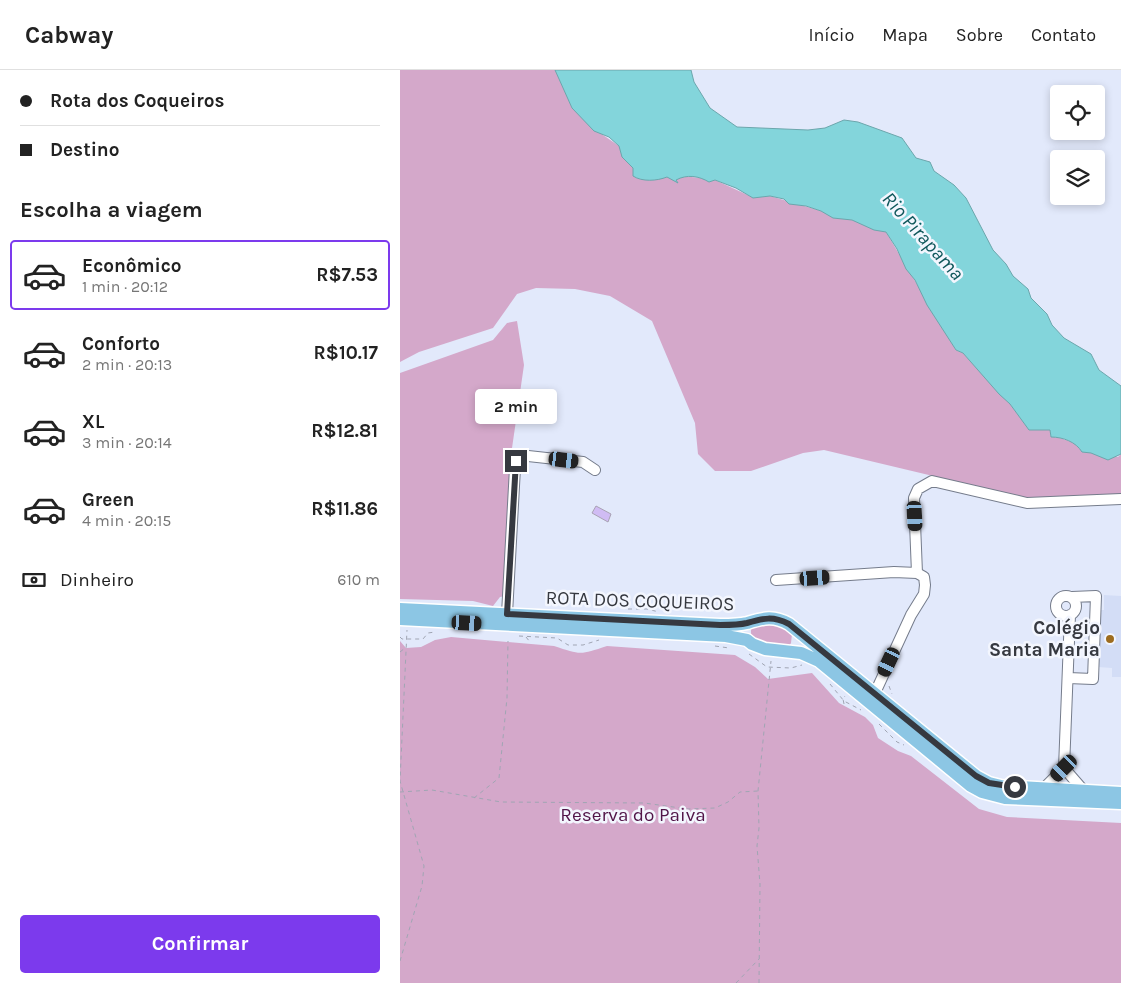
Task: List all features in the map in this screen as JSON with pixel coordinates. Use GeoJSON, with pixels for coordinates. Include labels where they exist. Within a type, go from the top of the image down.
{"type":"FeatureCollection","features":[{"type":"Feature","properties":{"kind":"main road","name":"ROTA DOS COQUEIROS"},"geometry":{"type":"LineString","coordinates":[[403,616],[507,614],[720,625],[735,625],[771,617],[780,619],[794,628],[976,776],[989,783],[1001,786],[1121,793]]}},
{"type":"Feature","properties":{"kind":"main road","name":"ROTA DOS COQUEIROS"},"geometry":{"type":"LineString","coordinates":[[403,616],[726,636],[747,640],[749,649],[801,653],[819,661],[971,786],[982,792],[1005,798],[1121,803]]}},
{"type":"Feature","properties":{"kind":"main road"},"geometry":{"type":"LineString","coordinates":[[749,649],[748,632],[752,621]]}},
{"type":"Feature","properties":{"kind":"main road"},"geometry":{"type":"LineString","coordinates":[[790,652],[795,642],[794,628]]}},
{"type":"Feature","properties":{"kind":"street"},"geometry":{"type":"LineString","coordinates":[[507,614],[515,468],[519,455],[583,462],[595,470]]}},
{"type":"Feature","properties":{"kind":"street"},"geometry":{"type":"LineString","coordinates":[[917,573],[914,498],[918,489],[932,481],[1027,503],[1121,499]]}},
{"type":"Feature","properties":{"kind":"street"},"geometry":{"type":"LineString","coordinates":[[776,580],[894,572],[917,573],[924,577],[924,594],[911,615],[875,693]]}},
{"type":"Feature","properties":{"kind":"street"},"geometry":{"type":"LineString","coordinates":[[1068,678],[1093,679],[1096,596],[1063,596],[1056,603],[1058,612],[1070,615]]}},
{"type":"Feature","properties":{"kind":"street"},"geometry":{"type":"LineString","coordinates":[[1043,789],[1064,768],[1070,615],[1076,608],[1072,597]]}},
{"type":"Feature","properties":{"kind":"street"},"geometry":{"type":"LineString","coordinates":[[1064,768],[1084,791]]}},
{"type":"Feature","properties":{"kind":"path"},"geometry":{"type":"LineString","coordinates":[[622,611],[648,609],[660,612]]}},
{"type":"Feature","properties":{"kind":"path"},"geometry":{"type":"LineString","coordinates":[[400,961],[422,886],[424,866],[401,792],[407,640],[403,616]]}},
{"type":"Feature","properties":{"kind":"path"},"geometry":{"type":"LineString","coordinates":[[400,637],[402,640],[423,639],[428,633],[439,631]]}},
{"type":"Feature","properties":{"kind":"path"},"geometry":{"type":"LineString","coordinates":[[517,636],[557,638],[568,645],[583,645],[602,639]]}},
{"type":"Feature","properties":{"kind":"path"},"geometry":{"type":"LineString","coordinates":[[474,798],[499,778],[507,698],[508,641]]}},
{"type":"Feature","properties":{"kind":"path"},"geometry":{"type":"LineString","coordinates":[[714,646],[731,648]]}},
{"type":"Feature","properties":{"kind":"path"},"geometry":{"type":"LineString","coordinates":[[400,652],[406,648]]}},
{"type":"Feature","properties":{"kind":"path"},"geometry":{"type":"LineString","coordinates":[[749,649],[767,667],[790,668],[800,665],[808,666]]}},
{"type":"Feature","properties":{"kind":"path"},"geometry":{"type":"LineString","coordinates":[[759,983],[760,884],[757,846],[759,828],[758,791],[772,650]]}},
{"type":"Feature","properties":{"kind":"path"},"geometry":{"type":"LineString","coordinates":[[882,678],[888,684],[892,695]]}},
{"type":"Feature","properties":{"kind":"path"},"geometry":{"type":"LineString","coordinates":[[829,683],[844,701],[860,709]]}},
{"type":"Feature","properties":{"kind":"path"},"geometry":{"type":"LineString","coordinates":[[877,721],[882,729],[897,742],[904,745]]}},
{"type":"Feature","properties":{"kind":"path"},"geometry":{"type":"LineString","coordinates":[[401,792],[432,790],[502,802],[644,803],[688,808],[715,808],[728,802],[740,792],[758,791]]}},
{"type":"Feature","properties":{"kind":"path"},"geometry":{"type":"LineString","coordinates":[[736,983],[759,959]]}},
{"type":"Feature","properties":{"kind":"shaded area","name":"Colégio Santa Maria"},"geometry":{"type":"Polygon","coordinates":[[[1104,595],[1121,596],[1121,677],[1112,677],[1112,668],[1098,667],[1100,610],[1104,610],[1104,595]]]}},
{"type":"Feature","properties":{"kind":"green space"},"geometry":{"type":"Polygon","coordinates":[[[400,70],[558,70],[572,108],[603,135],[619,146],[638,179],[684,176],[715,180],[752,197],[770,196],[886,232],[956,350],[963,353],[1010,404],[1029,429],[1050,430],[1051,437],[1057,437],[1118,457],[1121,454],[1121,495],[1029,499],[824,450],[803,453],[751,471],[715,471],[698,454],[695,423],[652,321],[610,296],[575,289],[536,288],[517,294],[493,328],[419,352],[400,362],[400,70]]]}},
{"type":"Feature","properties":{"kind":"green space"},"geometry":{"type":"Polygon","coordinates":[[[517,321],[524,365],[511,455],[508,592],[505,596],[500,597],[493,606],[473,601],[400,599],[400,373],[493,340],[507,323],[517,321]]]}},
{"type":"Feature","properties":{"kind":"green space"},"geometry":{"type":"Polygon","coordinates":[[[754,624],[783,624],[792,634],[791,643],[788,648],[754,642],[751,628],[754,624]]]}},
{"type":"Feature","properties":{"kind":"green space","name":"Reserva do Paiva"},"geometry":{"type":"Polygon","coordinates":[[[451,637],[554,646],[580,653],[607,646],[735,655],[755,667],[768,679],[812,673],[839,703],[865,717],[873,725],[878,738],[898,751],[911,756],[979,809],[1007,817],[1121,823],[1121,983],[400,983],[400,641],[406,648],[421,647],[435,640],[451,637]]]}},
{"type":"Feature","properties":{"kind":"water","name":"Rio Pirapama"},"geometry":{"type":"Polygon","coordinates":[[[555,70],[691,70],[694,82],[710,108],[737,127],[808,130],[825,128],[844,120],[858,122],[902,138],[916,158],[930,162],[934,171],[954,185],[966,198],[993,250],[1006,264],[1013,276],[1028,289],[1031,298],[1047,314],[1052,325],[1064,338],[1091,354],[1099,370],[1121,386],[1121,454],[1108,460],[1091,453],[1082,452],[1069,441],[1051,437],[1050,430],[1029,430],[1010,404],[963,353],[956,350],[927,305],[915,280],[906,269],[897,249],[886,232],[874,230],[852,220],[833,218],[821,211],[806,206],[789,204],[784,199],[770,196],[753,198],[736,188],[715,180],[709,182],[701,178],[689,176],[676,180],[678,183],[667,177],[650,180],[637,178],[633,176],[633,168],[622,157],[619,146],[609,137],[594,131],[572,108],[555,70]]]}},
{"type":"Feature","properties":{"kind":"building"},"geometry":{"type":"Polygon","coordinates":[[[596,506],[611,514],[608,522],[592,513],[596,506]]]}},
{"type":"Feature","properties":{"kind":"place","name":"Colégio Santa Maria"},"geometry":{"type":"Point","coordinates":[1110,639]}},
{"type":"Feature","properties":{"kind":"route"},"geometry":{"type":"LineString","coordinates":[[516,461],[507,614],[720,625],[748,623],[761,618],[771,617],[780,619],[789,624],[976,776],[989,783],[1015,787]]}}]}
